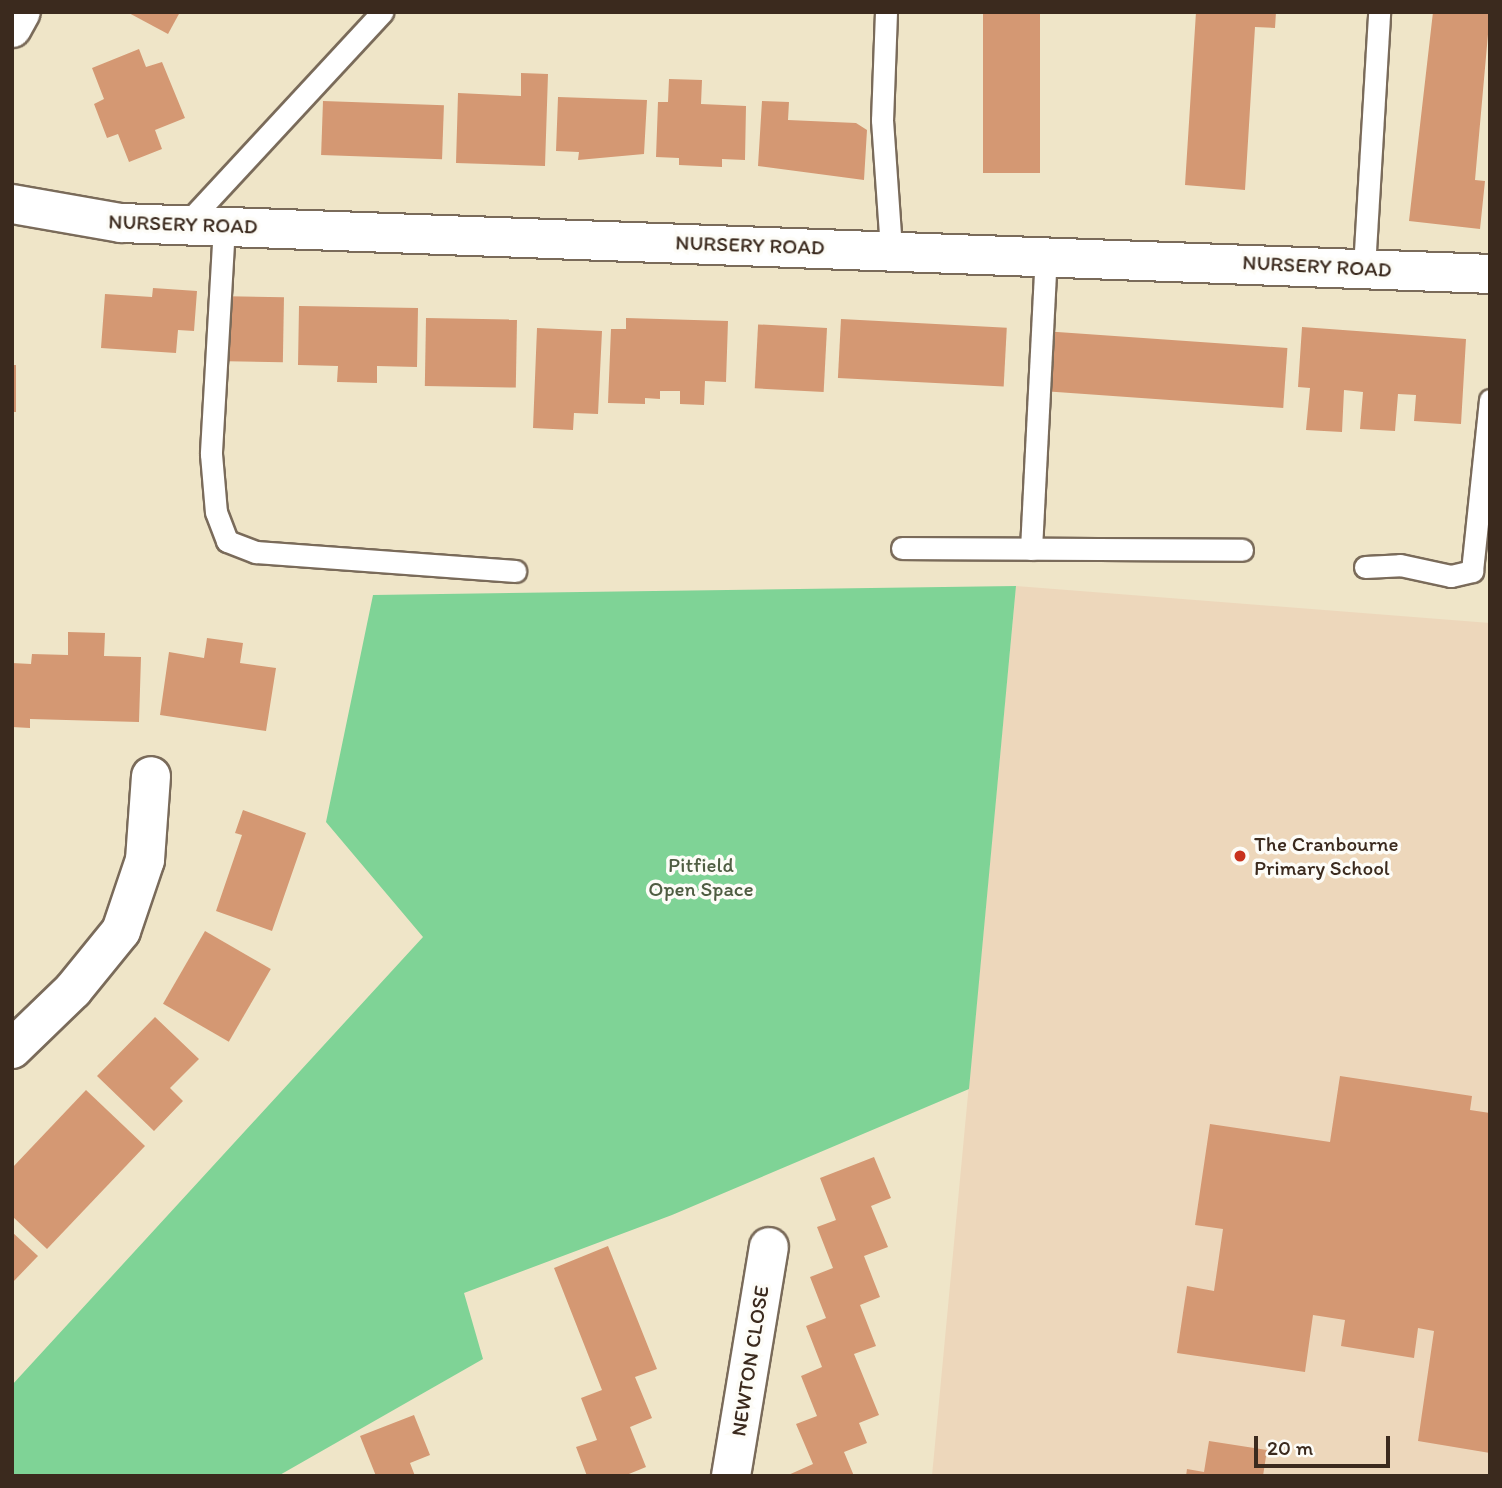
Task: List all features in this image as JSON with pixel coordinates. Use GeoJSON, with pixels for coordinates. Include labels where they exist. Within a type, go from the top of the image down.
{"type":"FeatureCollection","features":[{"type":"Feature","properties":{"kind":"street"},"geometry":{"type":"LineString","coordinates":[[12,28],[21,12]]}},
{"type":"Feature","properties":{"kind":"street","name":"NURSERY ROAD"},"geometry":{"type":"LineString","coordinates":[[12,204],[71,219],[1046,254],[1490,274]]}},
{"type":"Feature","properties":{"kind":"street"},"geometry":{"type":"LineString","coordinates":[[12,1049],[74,990],[121,931],[143,872],[151,776]]}},
{"type":"Feature","properties":{"kind":"street","name":"NEWTON CLOSE"},"geometry":{"type":"LineString","coordinates":[[731,1476],[769,1247]]}},
{"type":"Feature","properties":{"kind":"lane"},"geometry":{"type":"LineString","coordinates":[[186,224],[382,12]]}},
{"type":"Feature","properties":{"kind":"lane"},"geometry":{"type":"LineString","coordinates":[[887,12],[883,120],[891,249]]}},
{"type":"Feature","properties":{"kind":"lane"},"geometry":{"type":"LineString","coordinates":[[1364,268],[1379,12]]}},
{"type":"Feature","properties":{"kind":"lane"},"geometry":{"type":"LineString","coordinates":[[224,226],[211,454],[216,512],[227,541],[256,552],[515,571]]}},
{"type":"Feature","properties":{"kind":"lane"},"geometry":{"type":"LineString","coordinates":[[1031,549],[1046,254]]}},
{"type":"Feature","properties":{"kind":"lane"},"geometry":{"type":"LineString","coordinates":[[1365,568],[1400,565],[1451,576],[1472,571],[1490,400]]}},
{"type":"Feature","properties":{"kind":"lane"},"geometry":{"type":"LineString","coordinates":[[902,548],[1242,550]]}},
{"type":"Feature","properties":{"kind":"shaded area","name":"The Cranbourne Primary School"},"geometry":{"type":"Polygon","coordinates":[[[1016,586],[1490,623],[1490,1476],[932,1476],[1016,586]]]}},
{"type":"Feature","properties":{"kind":"green space","name":"Pitfield Open Space"},"geometry":{"type":"Polygon","coordinates":[[[1016,586],[969,1089],[672,1215],[464,1293],[483,1359],[278,1476],[12,1476],[12,1385],[423,937],[326,822],[373,595],[1016,586]]]}},
{"type":"Feature","properties":{"kind":"building"},"geometry":{"type":"Polygon","coordinates":[[[127,12],[180,12],[168,34],[127,12]]]}},
{"type":"Feature","properties":{"kind":"building"},"geometry":{"type":"Polygon","coordinates":[[[983,12],[1040,12],[1040,173],[983,173],[983,12]]]}},
{"type":"Feature","properties":{"kind":"building"},"geometry":{"type":"Polygon","coordinates":[[[1196,12],[1276,12],[1275,28],[1255,27],[1245,190],[1185,185],[1196,12]]]}},
{"type":"Feature","properties":{"kind":"building"},"geometry":{"type":"Polygon","coordinates":[[[1433,12],[1490,12],[1475,180],[1485,181],[1480,229],[1409,221],[1433,12]]]}},
{"type":"Feature","properties":{"kind":"building"},"geometry":{"type":"Polygon","coordinates":[[[139,49],[146,67],[162,62],[185,118],[155,130],[162,149],[129,162],[118,134],[107,138],[94,104],[104,99],[92,68],[139,49]]]}},
{"type":"Feature","properties":{"kind":"building"},"geometry":{"type":"Polygon","coordinates":[[[521,73],[548,74],[545,166],[456,163],[458,93],[521,96],[521,73]]]}},
{"type":"Feature","properties":{"kind":"building"},"geometry":{"type":"Polygon","coordinates":[[[669,79],[702,80],[701,104],[746,106],[745,160],[722,159],[722,167],[679,165],[679,158],[656,157],[658,102],[668,102],[669,79]]]}},
{"type":"Feature","properties":{"kind":"building"},"geometry":{"type":"Polygon","coordinates":[[[558,97],[647,100],[644,154],[578,160],[579,152],[556,151],[558,97]]]}},
{"type":"Feature","properties":{"kind":"building"},"geometry":{"type":"Polygon","coordinates":[[[323,101],[444,105],[442,159],[321,155],[323,101]]]}},
{"type":"Feature","properties":{"kind":"building"},"geometry":{"type":"Polygon","coordinates":[[[762,101],[789,102],[788,120],[856,123],[867,130],[864,180],[758,166],[762,101]]]}},
{"type":"Feature","properties":{"kind":"building"},"geometry":{"type":"Polygon","coordinates":[[[153,288],[197,291],[194,331],[178,330],[176,353],[101,348],[105,294],[152,297],[153,288]]]}},
{"type":"Feature","properties":{"kind":"building"},"geometry":{"type":"Polygon","coordinates":[[[215,296],[284,297],[283,362],[214,361],[215,296]]]}},
{"type":"Feature","properties":{"kind":"building"},"geometry":{"type":"Polygon","coordinates":[[[299,306],[418,308],[417,367],[377,366],[377,383],[337,382],[338,366],[298,365],[299,306]]]}},
{"type":"Feature","properties":{"kind":"building"},"geometry":{"type":"Polygon","coordinates":[[[426,318],[517,320],[516,388],[425,386],[426,318]]]}},
{"type":"Feature","properties":{"kind":"building"},"geometry":{"type":"Polygon","coordinates":[[[626,318],[728,321],[726,382],[705,381],[704,405],[680,404],[680,391],[660,391],[660,399],[645,398],[645,404],[608,403],[611,329],[626,329],[626,318]]]}},
{"type":"Feature","properties":{"kind":"building"},"geometry":{"type":"Polygon","coordinates":[[[841,319],[1007,328],[1004,387],[838,378],[841,319]]]}},
{"type":"Feature","properties":{"kind":"building"},"geometry":{"type":"Polygon","coordinates":[[[758,324],[827,328],[824,392],[755,388],[758,324]]]}},
{"type":"Feature","properties":{"kind":"building"},"geometry":{"type":"Polygon","coordinates":[[[1302,327],[1466,339],[1461,424],[1414,421],[1416,395],[1398,394],[1395,431],[1360,429],[1363,392],[1344,390],[1342,432],[1306,430],[1310,388],[1298,387],[1302,327]]]}},
{"type":"Feature","properties":{"kind":"building"},"geometry":{"type":"Polygon","coordinates":[[[537,328],[602,331],[598,414],[574,413],[573,430],[533,428],[537,328]]]}},
{"type":"Feature","properties":{"kind":"building"},"geometry":{"type":"Polygon","coordinates":[[[1043,331],[1287,348],[1283,408],[1039,391],[1043,331]]]}},
{"type":"Feature","properties":{"kind":"building"},"geometry":{"type":"Polygon","coordinates":[[[12,365],[16,365],[16,412],[12,412],[12,365]]]}},
{"type":"Feature","properties":{"kind":"building"},"geometry":{"type":"Polygon","coordinates":[[[68,632],[105,633],[104,656],[141,657],[139,722],[30,719],[30,728],[12,727],[12,663],[31,664],[32,654],[68,655],[68,632]]]}},
{"type":"Feature","properties":{"kind":"building"},"geometry":{"type":"Polygon","coordinates":[[[207,638],[243,643],[240,663],[276,668],[266,731],[160,715],[169,652],[204,658],[207,638]]]}},
{"type":"Feature","properties":{"kind":"building"},"geometry":{"type":"Polygon","coordinates":[[[243,810],[306,833],[272,931],[216,911],[242,835],[235,833],[243,810]]]}},
{"type":"Feature","properties":{"kind":"building"},"geometry":{"type":"Polygon","coordinates":[[[205,931],[271,969],[229,1042],[163,1004],[205,931]]]}},
{"type":"Feature","properties":{"kind":"building"},"geometry":{"type":"Polygon","coordinates":[[[155,1017],[199,1059],[170,1088],[183,1101],[154,1131],[97,1076],[155,1017]]]}},
{"type":"Feature","properties":{"kind":"building"},"geometry":{"type":"Polygon","coordinates":[[[1340,1076],[1472,1096],[1470,1110],[1490,1113],[1490,1453],[1418,1441],[1434,1331],[1418,1328],[1414,1358],[1341,1346],[1345,1320],[1313,1315],[1305,1372],[1177,1353],[1187,1286],[1214,1291],[1223,1229],[1195,1225],[1210,1124],[1330,1142],[1340,1076]]]}},
{"type":"Feature","properties":{"kind":"building"},"geometry":{"type":"Polygon","coordinates":[[[86,1090],[145,1146],[47,1249],[12,1216],[12,1168],[86,1090]]]}},
{"type":"Feature","properties":{"kind":"building"},"geometry":{"type":"Polygon","coordinates":[[[874,1157],[891,1198],[871,1206],[888,1247],[864,1256],[880,1297],[860,1305],[876,1346],[854,1354],[879,1415],[859,1423],[867,1443],[844,1452],[854,1476],[786,1476],[813,1464],[796,1424],[817,1416],[801,1376],[822,1367],[806,1326],[826,1318],[810,1277],[833,1268],[817,1227],[836,1220],[820,1178],[874,1157]]]}},
{"type":"Feature","properties":{"kind":"building"},"geometry":{"type":"Polygon","coordinates":[[[12,1232],[38,1256],[12,1283],[12,1232]]]}},
{"type":"Feature","properties":{"kind":"building"},"geometry":{"type":"Polygon","coordinates":[[[608,1246],[657,1369],[635,1377],[652,1418],[630,1427],[646,1467],[624,1476],[587,1476],[576,1447],[597,1440],[581,1398],[602,1390],[554,1268],[608,1246]]]}},
{"type":"Feature","properties":{"kind":"building"},"geometry":{"type":"Polygon","coordinates":[[[414,1415],[430,1455],[410,1463],[415,1476],[376,1476],[360,1436],[414,1415]]]}},
{"type":"Feature","properties":{"kind":"building"},"geometry":{"type":"Polygon","coordinates":[[[1209,1441],[1267,1450],[1263,1476],[1186,1476],[1187,1469],[1204,1472],[1209,1441]]]}},
{"type":"Feature","properties":{"kind":"place","name":"The Cranbourne Primary School"},"geometry":{"type":"Point","coordinates":[1240,856]}}]}
